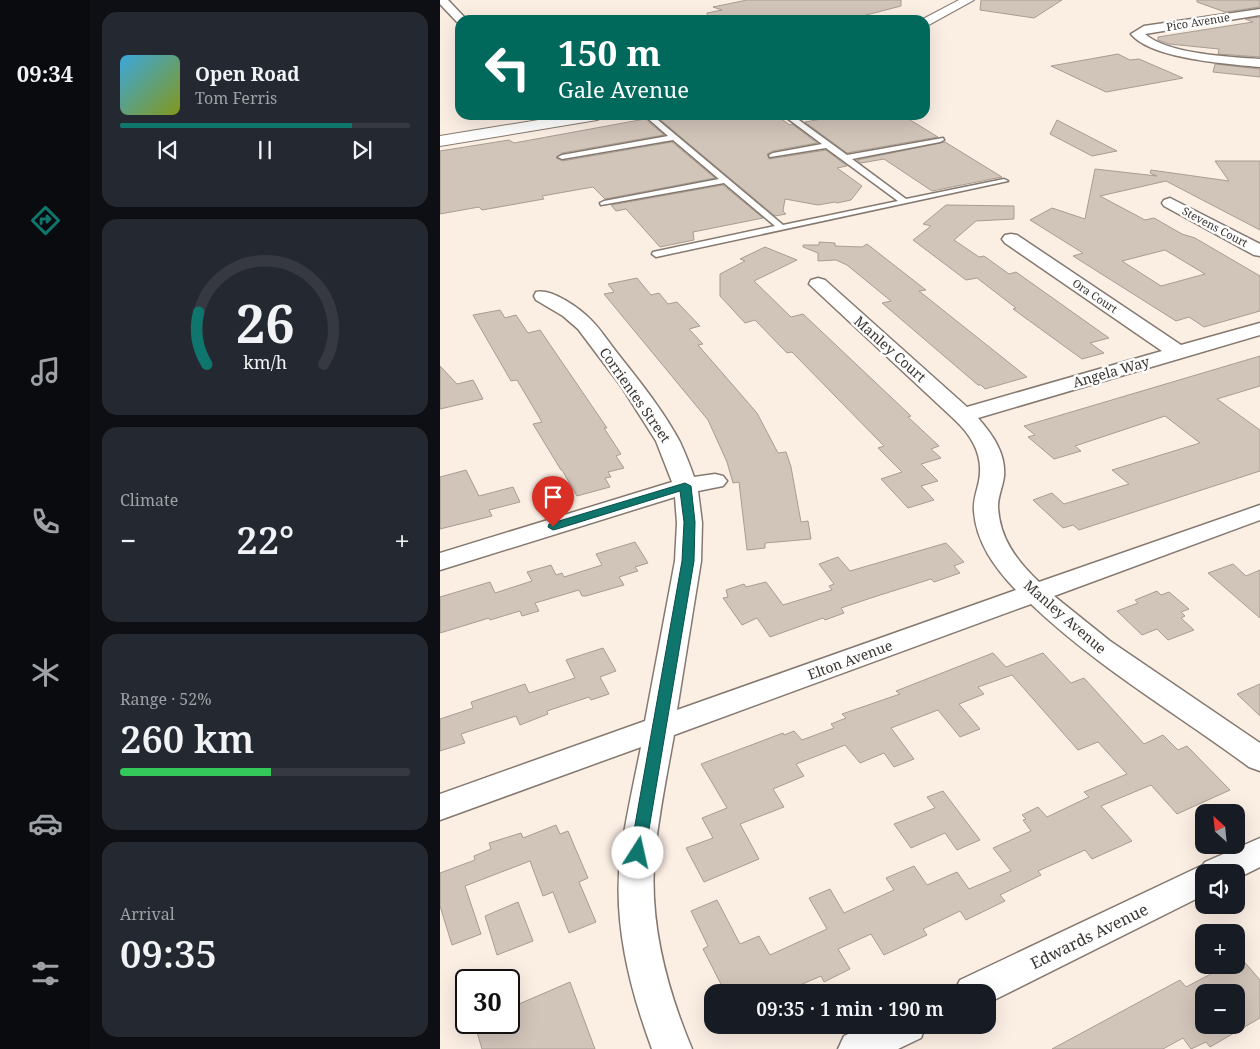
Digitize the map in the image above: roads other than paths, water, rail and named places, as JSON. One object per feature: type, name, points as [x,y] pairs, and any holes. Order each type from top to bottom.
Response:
[{"type":"street","points":[[442,0],[456,15]]},
{"type":"street","points":[[930,20],[968,0]]},
{"type":"street","name":"Pico Avenue","points":[[1260,12],[1144,30],[1137,34],[1148,42],[1198,56],[1260,63]]},
{"type":"street","points":[[440,141],[567,120]]},
{"type":"street","name":"Stevens Court","points":[[1170,203],[1260,252]]},
{"type":"street","name":"Ora Court","points":[[1011,240],[1179,353]]},
{"type":"street","name":"Manley Court","points":[[818,284],[963,415]]},
{"type":"street","name":"Corrientes Street","points":[[543,296],[570,312],[586,325],[667,438],[685,486],[690,522],[688,561],[638,853],[637,907],[643,956],[659,1016],[672,1049]]},
{"type":"street","name":"Angela Way","points":[[963,415],[1260,329]]},
{"type":"street","name":"Manley Avenue","points":[[963,415],[983,438],[989,453],[992,473],[986,502],[987,521],[994,542],[1007,563],[1035,593],[1075,629],[1113,659],[1225,733],[1260,759]]},
{"type":"street","points":[[440,562],[685,486],[715,480]]},
{"type":"street","name":"Elton Avenue","points":[[440,807],[1260,512]]},
{"type":"street","points":[[1235,864],[1260,852]]},
{"type":"street","name":"Edwards Avenue","points":[[989,984],[1195,883]]},
{"type":"street","points":[[858,1049],[889,1034]]},
{"type":"lane","points":[[654,120],[781,227]]},
{"type":"lane","points":[[796,120],[904,202]]},
{"type":"lane","points":[[562,156],[675,137]]},
{"type":"lane","points":[[845,158],[940,140]]},
{"type":"lane","points":[[773,155],[828,145]]},
{"type":"lane","points":[[604,203],[726,180]]},
{"type":"lane","points":[[656,254],[1004,181]]}]
